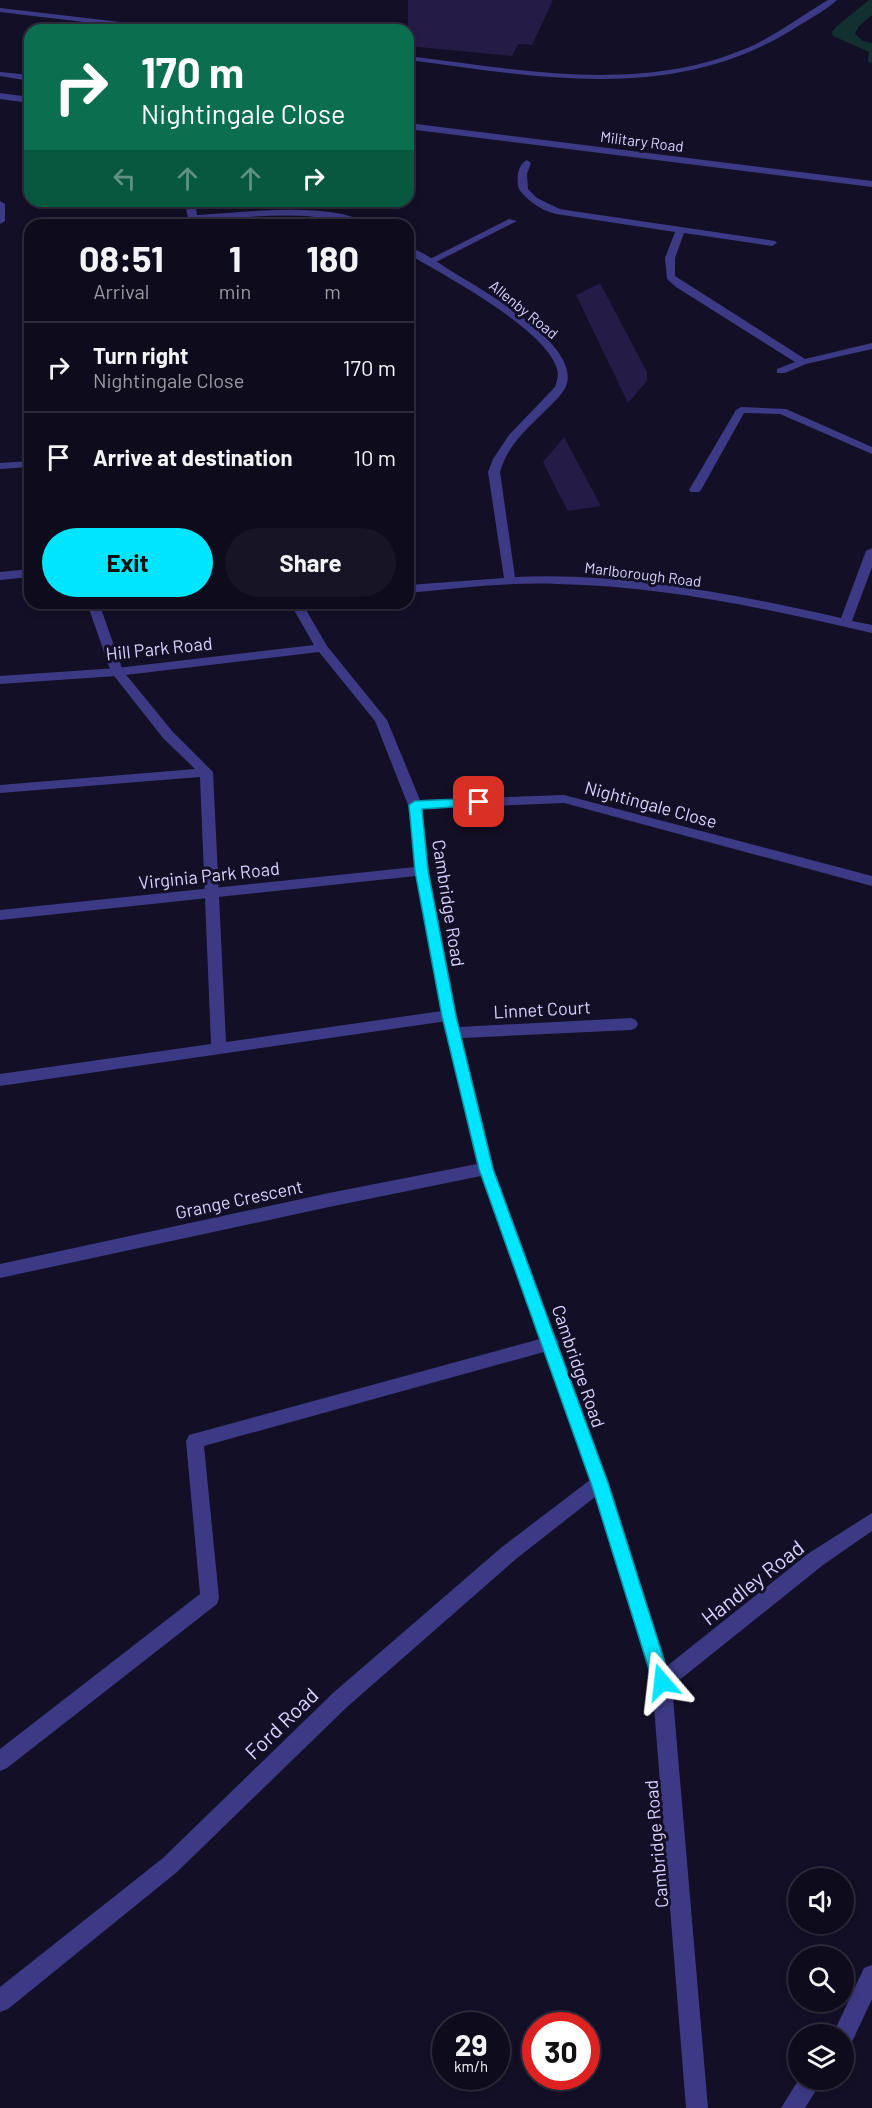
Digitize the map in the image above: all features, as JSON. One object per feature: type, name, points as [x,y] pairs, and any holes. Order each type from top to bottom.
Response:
[{"type":"street","points":[[414,59],[574,75],[626,76],[681,71],[710,64],[749,50],[833,0]]},
{"type":"street","points":[[0,10],[120,24]]},
{"type":"street","points":[[0,74],[24,77]]},
{"type":"street","points":[[0,96],[24,99]]},
{"type":"street","name":"Military Road","points":[[414,127],[872,184]]},
{"type":"street","points":[[527,163],[520,177],[520,185],[527,195],[560,212],[772,243]]},
{"type":"street","points":[[0,204],[0,221]]},
{"type":"street","points":[[230,219],[320,214],[347,219]]},
{"type":"street","points":[[429,262],[512,221]]},
{"type":"street","points":[[680,230],[670,258],[670,277],[803,362]]},
{"type":"street","name":"Allenby Road","points":[[414,253],[471,287],[513,316],[548,345],[561,365],[563,380],[560,388],[504,446],[496,462],[494,472],[496,492],[510,581]]},
{"type":"street","points":[[781,371],[803,362],[872,346]]},
{"type":"street","points":[[695,490],[741,410],[782,411],[872,451]]},
{"type":"street","points":[[0,466],[24,464]]},
{"type":"street","points":[[845,622],[872,551]]},
{"type":"street","points":[[0,576],[24,574]]},
{"type":"street","name":"Marlborough Road","points":[[414,589],[510,581],[560,580],[648,588],[770,608],[872,629]]},
{"type":"street","points":[[95,609],[117,672],[168,735],[206,772],[219,1050]]},
{"type":"street","name":"Cambridge Road","points":[[299,609],[322,648],[381,720],[415,805],[422,871],[452,1024],[486,1169],[600,1483],[662,1682],[697,2108]]},
{"type":"street","name":"Hill Park Road","points":[[0,680],[117,672],[322,648]]},
{"type":"street","points":[[0,789],[206,772]]},
{"type":"street","name":"Nightingale Close","points":[[415,805],[564,799],[872,880]]},
{"type":"street","name":"Virginia Park Road","points":[[0,915],[422,871]]},
{"type":"street","name":"Linnet Court","points":[[0,1080],[219,1050],[452,1024],[631,1024]]},
{"type":"street","name":"Grange Crescent","points":[[0,1271],[329,1200],[486,1169]]},
{"type":"street","points":[[0,1761],[210,1598],[195,1441],[550,1343]]},
{"type":"street","name":"Ford Road","points":[[0,2001],[170,1865],[340,1700],[509,1553],[600,1483]]},
{"type":"street","name":"Handley Road","points":[[662,1682],[816,1560],[872,1521]]},
{"type":"street","points":[[849,2024],[872,1977]]},
{"type":"street","points":[[792,2108],[804,2090]]},
{"type":"green space","points":[[869,0],[872,0],[872,15],[859,26],[855,34],[863,41],[872,43],[872,63],[868,62],[869,52],[833,36],[832,32]]},
{"type":"building","points":[[408,0],[553,0],[532,45],[518,44],[512,56],[414,47],[414,24],[408,24]]},
{"type":"building","points":[[600,283],[647,372],[647,381],[628,403],[576,295]]},
{"type":"building","points":[[564,437],[601,506],[568,511],[543,462]]},
{"type":"route","points":[[479,802],[415,805],[422,871],[449,1016],[486,1169],[600,1483],[662,1682]]}]
